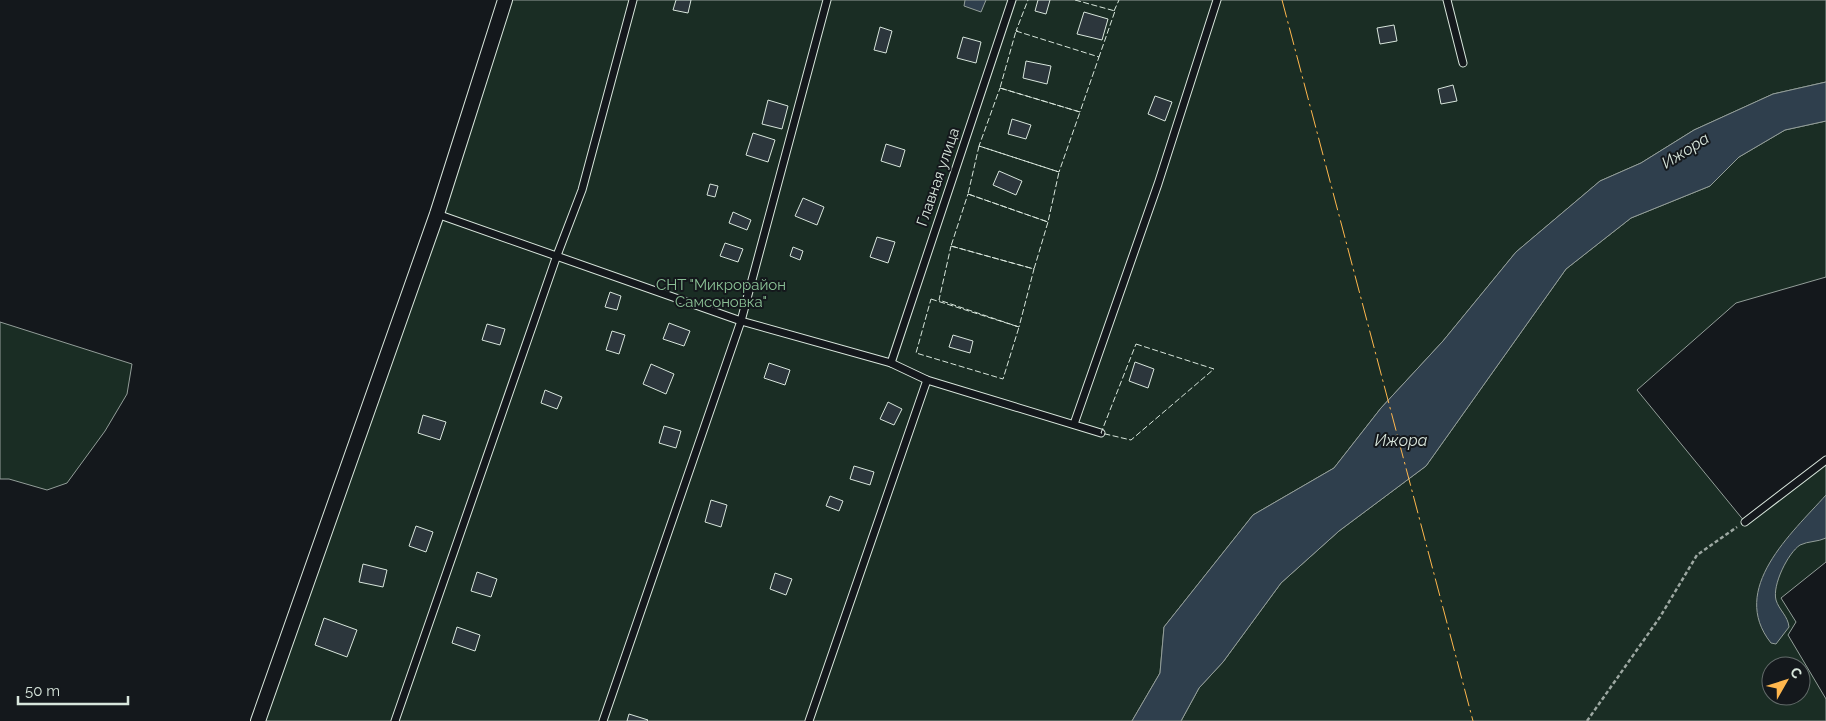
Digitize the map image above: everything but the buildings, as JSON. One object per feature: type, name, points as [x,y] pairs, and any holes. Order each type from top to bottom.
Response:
[{"type":"street","points":[[258,721],[436,214],[505,0]]},
{"type":"lane","points":[[395,721],[556,258],[582,190],[633,0]]},
{"type":"lane","points":[[603,721],[741,320],[827,0]]},
{"type":"lane","name":"Главная улица","points":[[891,363],[1012,0]]},
{"type":"lane","points":[[1074,424],[1158,184],[1217,0]]},
{"type":"lane","points":[[1447,0],[1463,63]]},
{"type":"lane","points":[[436,214],[556,258],[741,320],[891,363],[926,380],[1101,432]]},
{"type":"lane","points":[[809,721],[926,380]]},
{"type":"lane","points":[[1745,522],[1826,460]]},
{"type":"path","points":[[1587,721],[1660,617],[1697,555],[1745,522]]},
{"type":"green space","name":"СНТ \"Микрорайон Самсоновка\"","points":[[505,0],[1826,0],[1826,82],[1773,94],[1694,130],[1641,163],[1600,181],[1516,252],[1443,341],[1381,408],[1334,468],[1253,515],[1164,627],[1160,673],[1132,721],[258,721]]},
{"type":"green space","points":[[1826,121],[1826,277],[1736,303],[1637,390],[1745,522],[1826,460],[1826,562],[1781,598],[1796,622],[1788,635],[1800,656],[1761,656],[1761,706],[1811,706],[1811,674],[1826,699],[1826,721],[1181,721],[1199,688],[1223,662],[1281,583],[1339,531],[1426,466],[1566,269],[1631,218],[1710,186],[1739,157],[1785,130]]},
{"type":"green space","points":[[0,322],[132,364],[127,394],[105,431],[67,483],[47,490],[9,479],[0,479]]},
{"type":"water","points":[[965,0],[986,0],[981,12],[964,6]]},
{"type":"water","name":"Ижора","points":[[1826,82],[1826,121],[1785,130],[1739,157],[1710,186],[1631,218],[1566,269],[1426,466],[1339,531],[1281,583],[1223,662],[1199,688],[1181,721],[1132,721],[1160,673],[1164,627],[1253,515],[1334,468],[1381,408],[1443,341],[1516,252],[1600,181],[1641,163],[1694,130],[1773,94]]},
{"type":"water","points":[[1826,495],[1826,538],[1800,545],[1795,549],[1786,562],[1776,586],[1776,600],[1789,627],[1776,644],[1771,643],[1760,623],[1757,602],[1761,582],[1782,544]]},
{"type":"fence","points":[[1018,31],[1016,31],[1028,0]]},
{"type":"fence","points":[[1075,0],[1115,11],[1099,57]]},
{"type":"fence","points":[[1114,11],[1119,0]]},
{"type":"fence","points":[[1016,31],[1099,57],[1080,112],[1000,88],[1016,31]]},
{"type":"fence","points":[[1000,88],[1080,112],[1059,172],[979,146],[1000,88]]},
{"type":"fence","points":[[979,146],[1059,172],[1048,222],[968,194],[979,146]]},
{"type":"fence","points":[[968,194],[1048,222],[1034,269],[951,246],[968,194]]},
{"type":"fence","points":[[951,246],[1034,269],[1019,327],[939,300],[951,246]]},
{"type":"fence","points":[[931,299],[1019,327],[1003,379],[916,353],[931,299]]},
{"type":"fence","points":[[1136,344],[1214,369],[1131,440],[1101,433],[1136,344]]},
{"type":"power","points":[[1282,0],[1473,721]]}]
